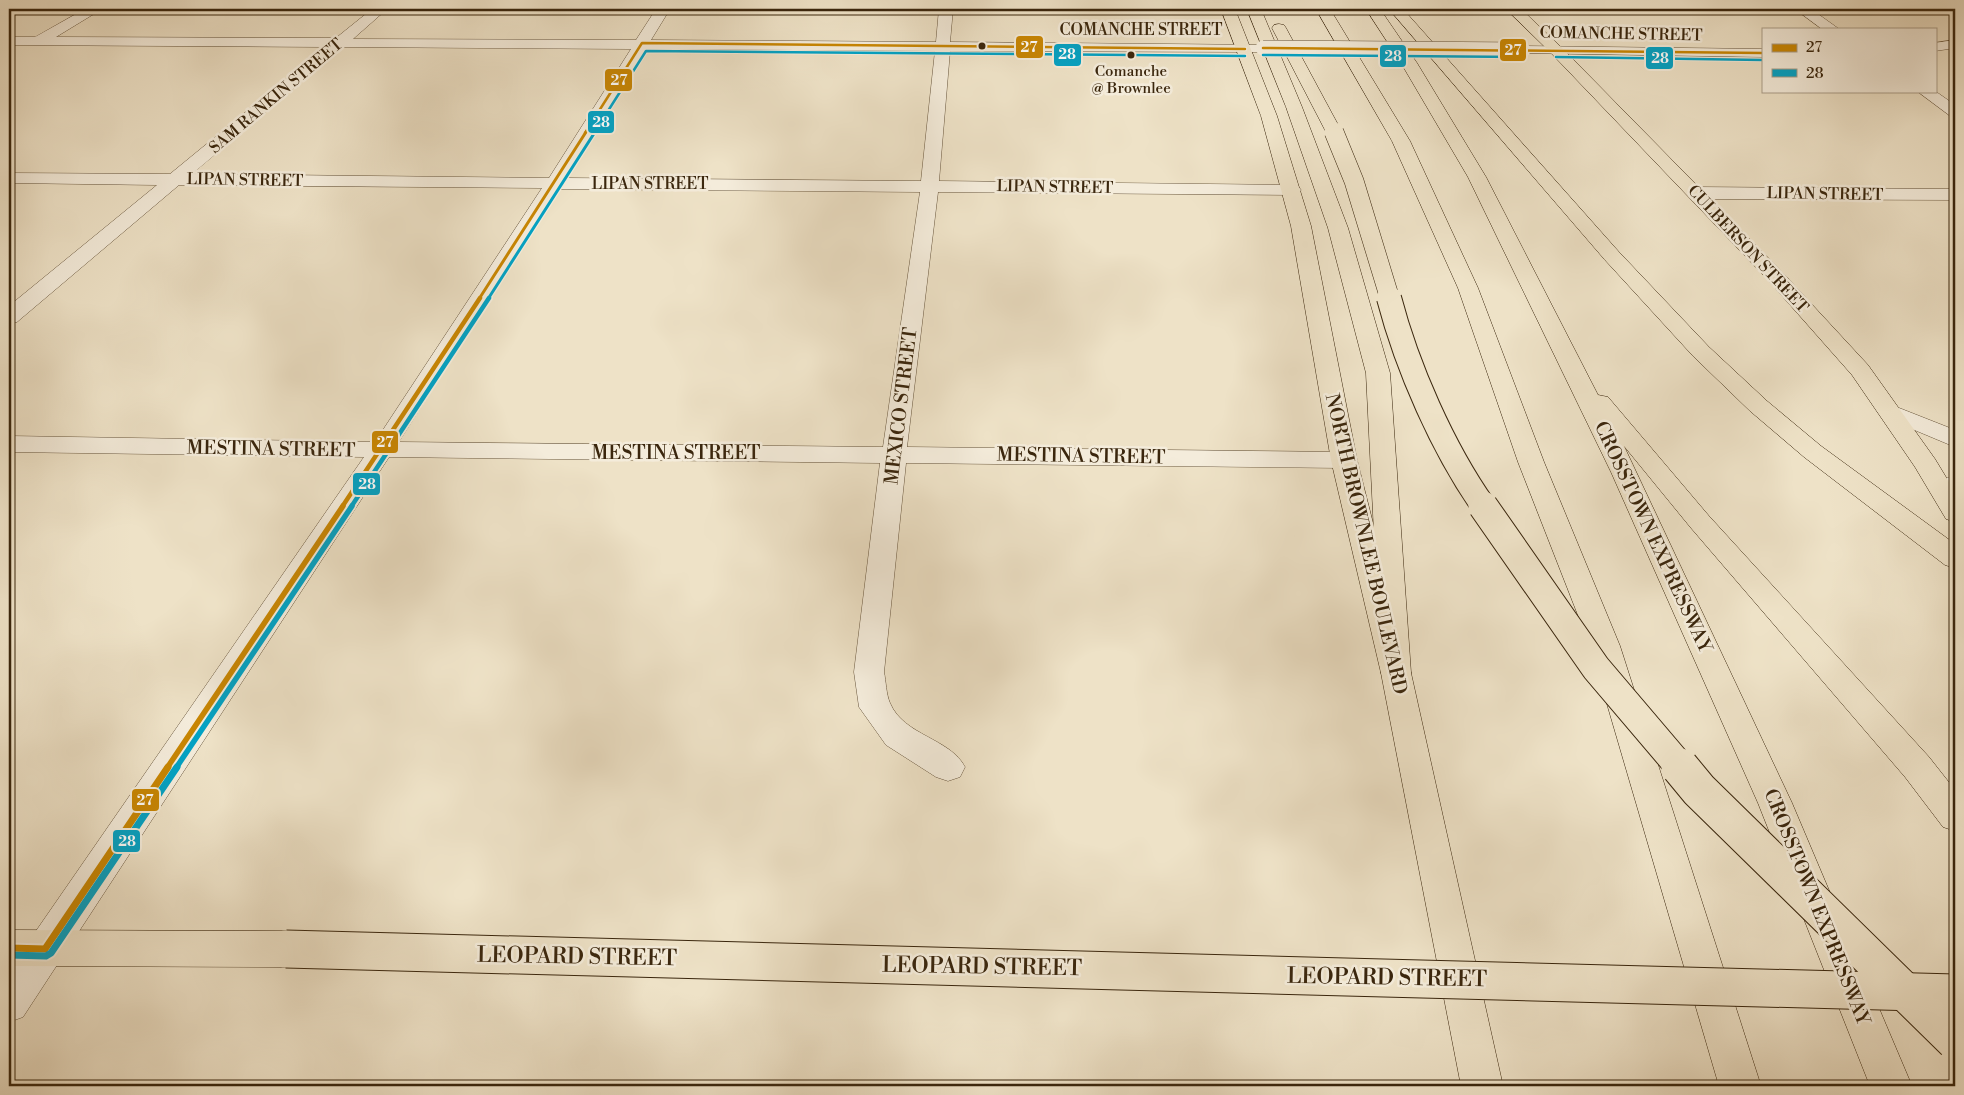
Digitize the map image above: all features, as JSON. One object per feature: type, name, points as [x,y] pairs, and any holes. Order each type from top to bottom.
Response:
[{"type":"main road","name":"NORTH BROWNLEE BOULEVARD","points":[[1228,9],[1245,49],[1292,190],[1307,258],[1344,460],[1396,673],[1482,1086]]},
{"type":"main road","points":[[1254,9],[1294,106],[1338,228],[1378,373],[1396,673]]},
{"type":"main road","points":[[1269,9],[1334,132],[1354,181],[1380,263],[1398,331],[1442,432],[1482,504],[1596,668],[1699,790],[1955,1041]]},
{"type":"main road","points":[[1323,9],[1401,140],[1468,288],[1531,462],[1605,646],[1740,1086]]},
{"type":"main road","name":"CROSSTOWN EXPRESSWAY","points":[[1373,9],[1409,63],[1477,177],[1628,481],[1767,785],[1891,1086]]},
{"type":"main road","points":[[1396,9],[1619,265],[1732,382],[1785,428],[1877,502],[1955,558]]},
{"type":"main road","name":"CULBERSON STREET","points":[[1513,9],[1556,50],[1696,193],[1775,276],[1860,370],[1952,497]]},
{"type":"main road","points":[[1571,368],[1700,522],[1917,767],[1955,816]]},
{"type":"main road","name":"LEOPARD STREET","points":[[27,948],[286,949],[1955,992]]},
{"type":"street","points":[[16,54],[95,9]]},
{"type":"street","name":"SAM RANKIN STREET","points":[[9,317],[380,9]]},
{"type":"street","points":[[9,1003],[27,948],[381,451],[555,183],[663,9]]},
{"type":"street","name":"MEXICO STREET","points":[[946,9],[941,46],[930,186],[894,454],[869,672],[875,707],[897,736],[948,767]]},
{"type":"street","points":[[1802,9],[1830,28]]},
{"type":"street","name":"COMANCHE STREET","points":[[9,41],[642,43],[1762,53]]},
{"type":"street","points":[[1936,47],[1955,44]]},
{"type":"street","points":[[1926,92],[1955,112]]},
{"type":"street","name":"LIPAN STREET","points":[[9,178],[1292,190]]},
{"type":"street","name":"LIPAN STREET","points":[[1696,193],[1955,195]]},
{"type":"street","points":[[1890,411],[1955,439]]},
{"type":"street","name":"MESTINA STREET","points":[[9,444],[381,451],[894,454],[1344,460]]},
{"type":"transit line","name":"27","points":[[9,948],[45,949],[497,272],[642,43],[1245,49]]},
{"type":"transit line","name":"27","points":[[1263,48],[1762,53]]},
{"type":"transit line","name":"28","points":[[9,955],[46,956],[51,953],[428,392],[646,51],[1245,56]]},
{"type":"transit line","name":"28","points":[[1263,55],[1523,57]]},
{"type":"transit line","name":"28","points":[[1556,57],[1762,60]]},
{"type":"place","name":"Comanche @ Brownlee","points":[[1131,55]]}]
